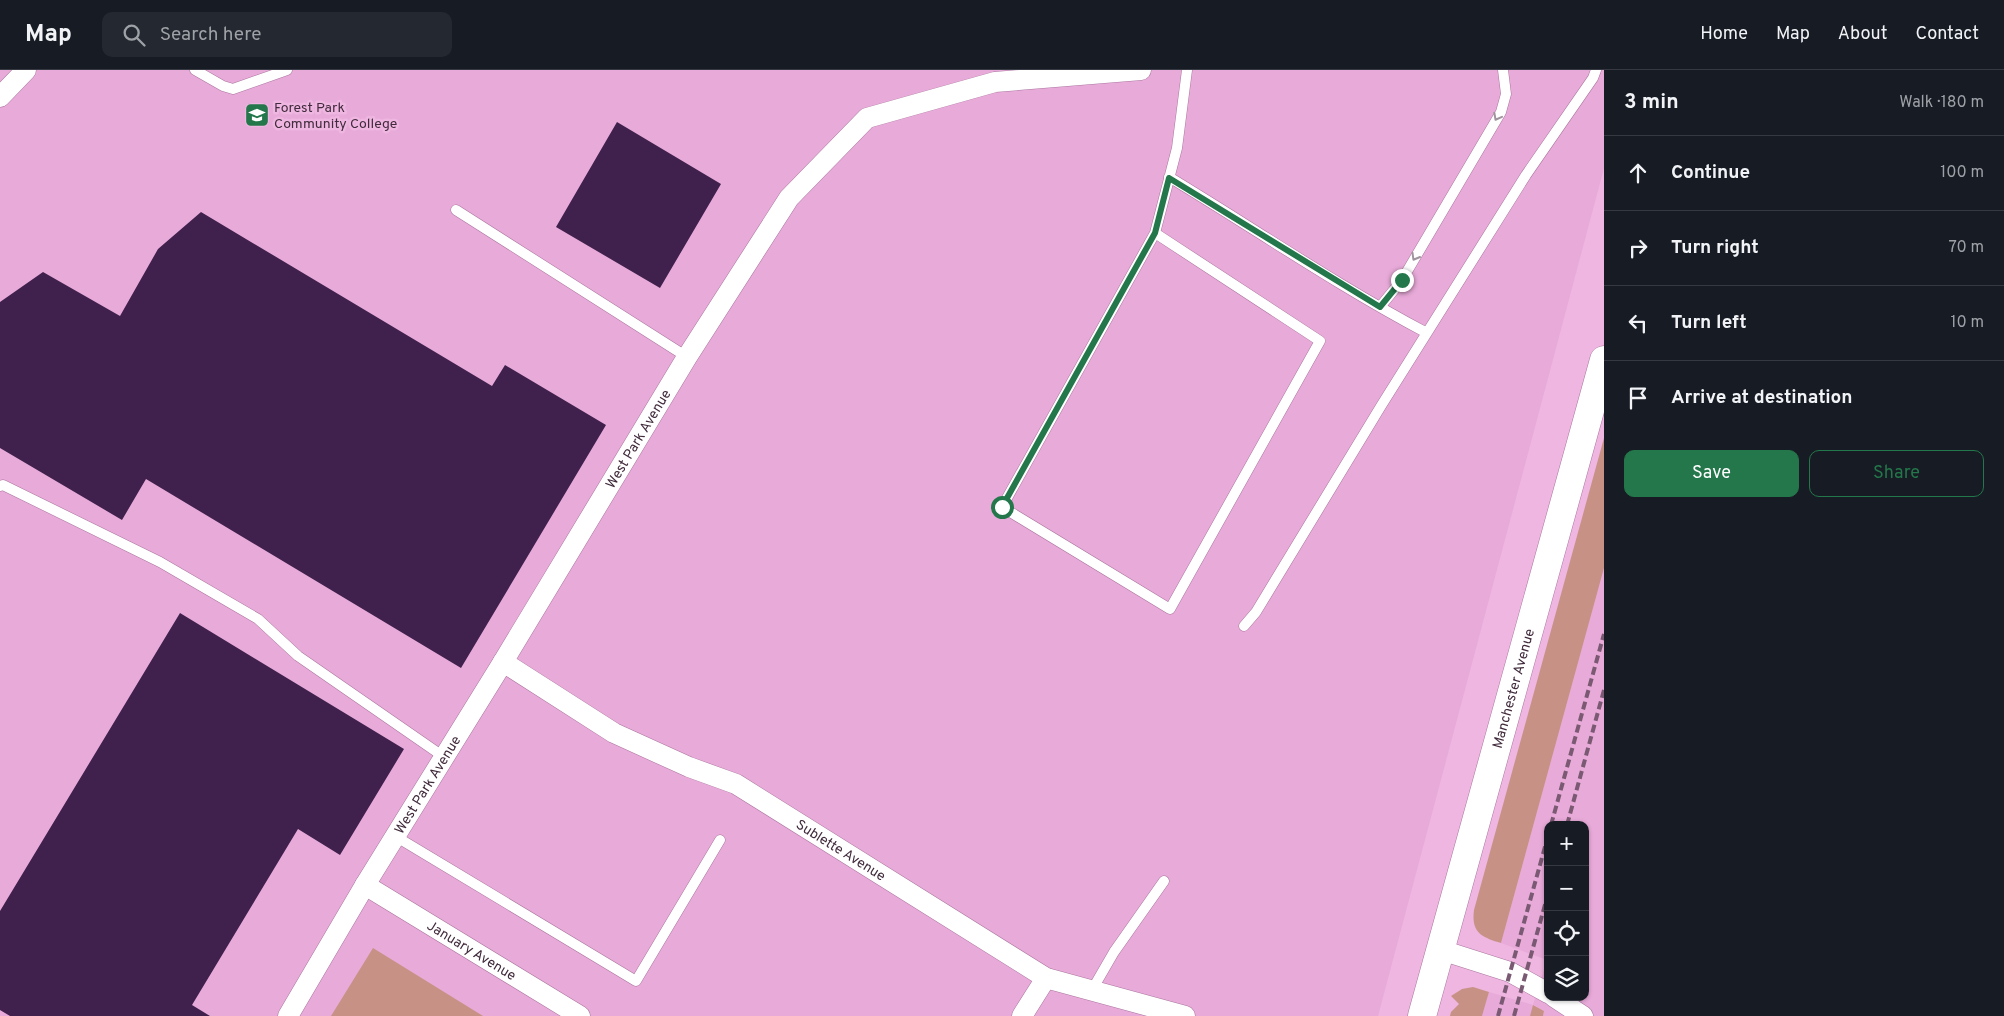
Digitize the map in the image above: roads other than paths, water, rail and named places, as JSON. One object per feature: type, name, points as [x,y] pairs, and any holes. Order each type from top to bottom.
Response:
[{"type":"main road","name":"Manchester Avenue","points":[[1422,1016],[1604,360]]},
{"type":"street","points":[[0,98],[26,70]]},
{"type":"street","name":"West Park Avenue","points":[[288,1016],[365,885],[503,662],[687,357],[789,198],[867,118],[995,82],[1071,73],[1141,70]]},
{"type":"street","name":"Sublette Avenue","points":[[503,662],[614,733],[689,767],[736,784],[1046,978],[1185,1016]]},
{"type":"street","name":"January Avenue","points":[[365,885],[580,1016]]},
{"type":"street","points":[[1441,950],[1510,972],[1544,991]]},
{"type":"street","points":[[1022,1016],[1046,978]]},
{"type":"street","points":[[1560,1001],[1583,1016]]},
{"type":"lane","points":[[195,70],[223,86],[233,89],[287,70]]},
{"type":"lane","points":[[1155,233],[1320,341],[1170,609],[1002,507],[1155,233],[1176,148],[1187,70]]},
{"type":"lane","points":[[1380,307],[1402,280],[1501,112],[1506,94],[1503,70]]},
{"type":"lane","points":[[1244,626],[1256,612],[1427,332],[1526,175],[1593,78],[1596,70]]},
{"type":"lane","points":[[1169,178],[1380,307],[1427,332]]},
{"type":"lane","points":[[456,210],[687,357]]},
{"type":"lane","points":[[0,486],[3,485],[160,562],[258,619],[298,656],[444,757]]},
{"type":"lane","points":[[395,836],[636,981],[720,840]]},
{"type":"lane","points":[[1092,990],[1114,952],[1164,881]]},
{"type":"railway","points":[[1552,821],[1604,634]]},
{"type":"railway","points":[[1568,821],[1604,690]]},
{"type":"railway","points":[[1498,1016],[1544,850]]},
{"type":"railway","points":[[1514,1016],[1544,908]]},
{"type":"place","name":"Forest Park Community College","points":[[257,115]]}]
